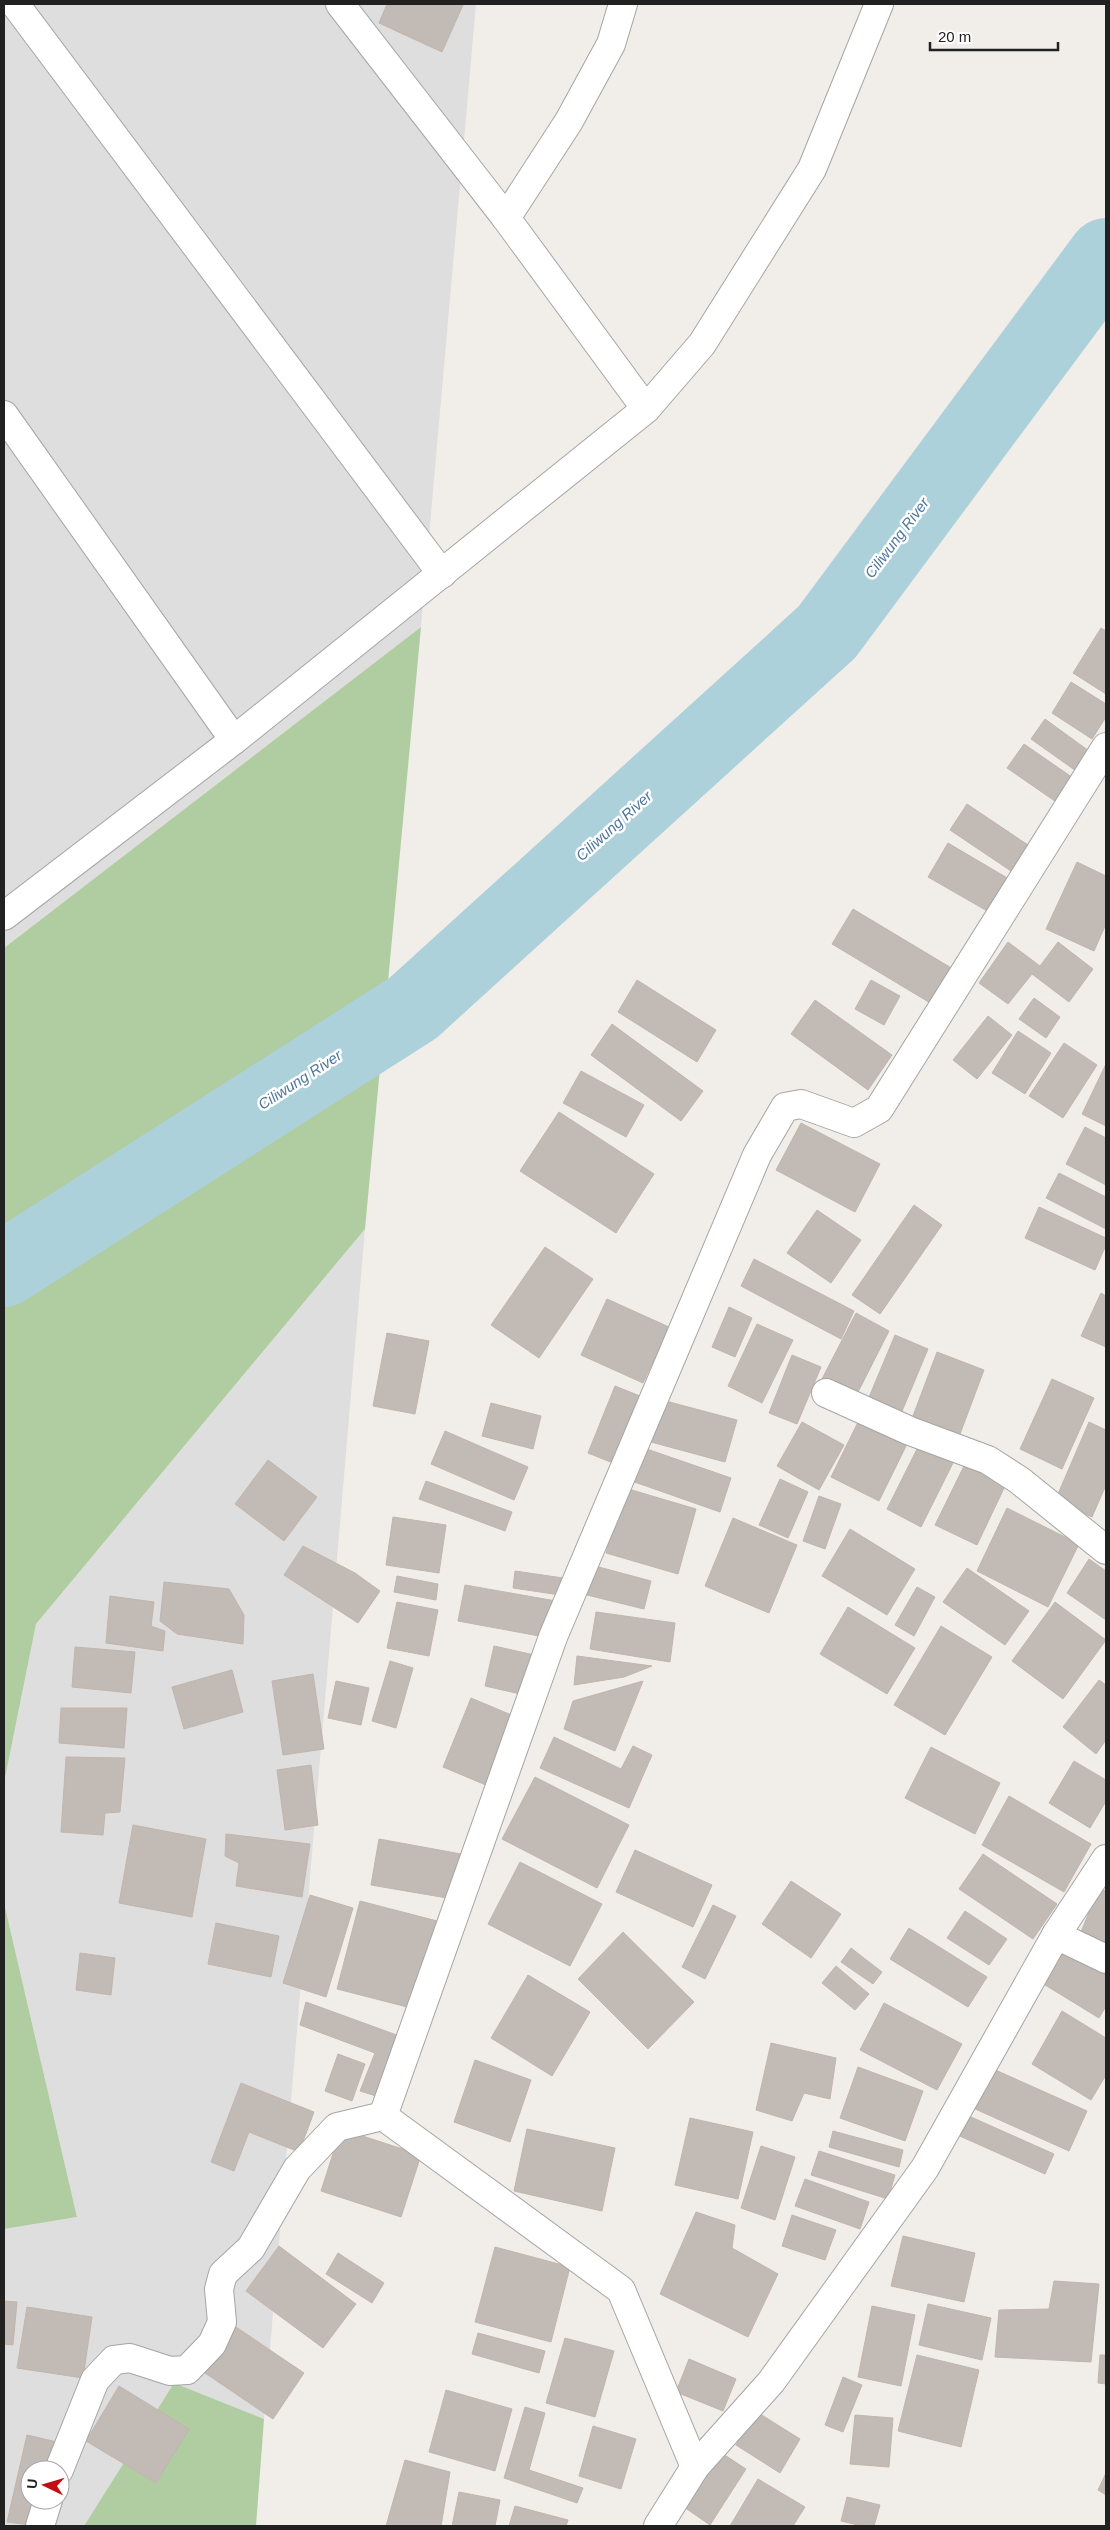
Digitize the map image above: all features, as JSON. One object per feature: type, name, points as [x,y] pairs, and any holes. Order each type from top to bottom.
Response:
[{"type":"street","points":[[15,4],[442,574]]},
{"type":"street","points":[[506,218],[569,121],[610,44],[623,4]]},
{"type":"street","points":[[5,913],[234,740],[646,409],[702,344],[812,169],[879,4]]},
{"type":"street","points":[[345,6],[506,218],[646,409]]},
{"type":"street","points":[[4,415],[234,740]]},
{"type":"street","points":[[383,2116],[553,1637],[757,1155],[785,1107],[801,1104],[854,1123],[879,1109],[1106,747]]},
{"type":"street","points":[[826,1393],[910,1431],[988,1460],[1019,1480],[1106,1550]]},
{"type":"street","points":[[658,2526],[695,2467],[771,2382],[925,2168],[1056,1935],[1106,1860]]},
{"type":"street","points":[[1056,1935],[1106,1959]]},
{"type":"street","points":[[62,2460],[95,2380],[114,2360],[130,2358],[170,2371],[187,2370],[212,2344],[222,2322],[219,2289],[223,2274],[251,2248],[298,2169],[336,2127],[383,2116],[621,2290],[695,2467]]},
{"type":"street","points":[[40,2526],[45,2510]]},
{"type":"shaded area","points":[[4,4],[476,4],[421,627],[4,948]]},
{"type":"shaded area","points":[[365,1229],[264,2419],[174,2383],[84,2526],[4,2526],[4,2229],[77,2217],[4,1903],[4,1783],[36,1624]]},
{"type":"green space","points":[[421,627],[365,1229],[36,1624],[4,1783],[4,948]]},
{"type":"green space","points":[[4,1903],[77,2217],[4,2229]]},
{"type":"green space","points":[[174,2383],[264,2419],[256,2526],[84,2526]]},
{"type":"building","points":[[387,4],[463,5],[442,52],[379,23]]},
{"type":"building","points":[[1101,628],[1106,631],[1106,694],[1073,673]]},
{"type":"building","points":[[1071,682],[1106,704],[1106,717],[1092,739],[1052,713]]},
{"type":"building","points":[[1045,719],[1089,751],[1076,771],[1031,739]]},
{"type":"building","points":[[1024,744],[1079,782],[1062,806],[1007,768]]},
{"type":"building","points":[[967,804],[1031,847],[1014,873],[950,830]]},
{"type":"building","points":[[948,843],[1009,879],[989,912],[928,877]]},
{"type":"building","points":[[1077,862],[1106,876],[1106,924],[1094,951],[1046,929]]},
{"type":"building","points":[[853,909],[953,969],[932,1004],[832,944]]},
{"type":"building","points":[[1008,942],[1040,966],[1058,942],[1093,969],[1069,1002],[1032,974],[1008,1004],[979,983]]},
{"type":"building","points":[[637,980],[716,1030],[697,1062],[618,1012]]},
{"type":"building","points":[[871,980],[900,996],[884,1025],[855,1009]]},
{"type":"building","points":[[1034,998],[1060,1017],[1046,1038],[1019,1019]]},
{"type":"building","points":[[815,1000],[892,1055],[868,1090],[791,1034]]},
{"type":"building","points":[[988,1016],[1012,1035],[977,1079],[953,1060]]},
{"type":"building","points":[[612,1024],[703,1091],[681,1121],[591,1055]]},
{"type":"building","points":[[1018,1031],[1051,1053],[1025,1094],[992,1073]]},
{"type":"building","points":[[1064,1043],[1097,1065],[1063,1118],[1029,1096]]},
{"type":"building","points":[[1106,1064],[1106,1126],[1082,1114]]},
{"type":"building","points":[[581,1071],[644,1105],[626,1137],[563,1103]]},
{"type":"building","points":[[559,1112],[654,1174],[616,1233],[520,1171]]},
{"type":"building","points":[[801,1123],[880,1164],[855,1212],[776,1170]]},
{"type":"building","points":[[1085,1127],[1106,1138],[1106,1185],[1066,1164]]},
{"type":"building","points":[[1059,1173],[1106,1197],[1106,1229],[1046,1198]]},
{"type":"building","points":[[914,1205],[942,1225],[880,1314],[852,1295]]},
{"type":"building","points":[[1039,1207],[1106,1238],[1106,1245],[1095,1270],[1025,1238]]},
{"type":"building","points":[[817,1210],[861,1240],[831,1283],[787,1253]]},
{"type":"building","points":[[545,1247],[593,1279],[539,1358],[491,1325]]},
{"type":"building","points":[[754,1259],[854,1311],[841,1339],[741,1286]]},
{"type":"building","points":[[1101,1293],[1106,1296],[1106,1347],[1081,1336]]},
{"type":"building","points":[[607,1299],[669,1327],[643,1383],[581,1355]]},
{"type":"building","points":[[729,1307],[752,1318],[735,1357],[712,1347]]},
{"type":"building","points":[[856,1313],[889,1331],[856,1396],[822,1379]]},
{"type":"building","points":[[757,1324],[793,1340],[762,1403],[728,1386]]},
{"type":"building","points":[[387,1333],[429,1341],[415,1414],[373,1406]]},
{"type":"building","points":[[895,1335],[928,1349],[900,1416],[867,1402]]},
{"type":"building","points":[[937,1352],[984,1370],[957,1442],[910,1424]]},
{"type":"building","points":[[792,1355],[821,1367],[797,1424],[769,1413]]},
{"type":"building","points":[[1052,1379],[1094,1398],[1062,1469],[1020,1449]]},
{"type":"building","points":[[615,1386],[645,1398],[618,1465],[588,1453]]},
{"type":"building","points":[[662,1400],[737,1420],[725,1462],[651,1442]]},
{"type":"building","points":[[491,1403],[541,1416],[533,1449],[482,1436]]},
{"type":"building","points":[[862,1414],[910,1438],[879,1501],[831,1477]]},
{"type":"building","points":[[802,1422],[844,1445],[819,1490],[777,1466]]},
{"type":"building","points":[[1089,1422],[1106,1430],[1106,1485],[1092,1517],[1055,1501]]},
{"type":"building","points":[[445,1431],[528,1467],[514,1500],[431,1464]]},
{"type":"building","points":[[921,1441],[955,1459],[921,1527],[887,1509]]},
{"type":"building","points":[[638,1446],[731,1478],[720,1512],[626,1479]]},
{"type":"building","points":[[268,1460],[317,1497],[284,1541],[235,1504]]},
{"type":"building","points":[[965,1464],[1006,1484],[977,1545],[935,1525]]},
{"type":"building","points":[[780,1479],[808,1492],[788,1538],[759,1525]]},
{"type":"building","points":[[426,1481],[512,1512],[505,1531],[419,1499]]},
{"type":"building","points":[[625,1488],[696,1509],[678,1574],[606,1553]]},
{"type":"building","points":[[819,1496],[841,1504],[825,1549],[803,1541]]},
{"type":"building","points":[[1007,1508],[1079,1544],[1048,1607],[977,1571]]},
{"type":"building","points":[[393,1517],[446,1525],[439,1573],[386,1565]]},
{"type":"building","points":[[733,1518],[797,1545],[769,1613],[705,1586]]},
{"type":"building","points":[[850,1529],[915,1569],[887,1615],[822,1576]]},
{"type":"building","points":[[303,1546],[355,1573],[380,1591],[358,1623],[284,1575]]},
{"type":"building","points":[[1089,1559],[1106,1571],[1106,1620],[1067,1593]]},
{"type":"building","points":[[595,1566],[651,1581],[644,1609],[587,1595]]},
{"type":"building","points":[[967,1568],[1029,1611],[1005,1645],[943,1602]]},
{"type":"building","points":[[515,1571],[570,1579],[567,1596],[513,1588]]},
{"type":"building","points":[[397,1576],[438,1584],[436,1600],[394,1592]]},
{"type":"building","points":[[164,1582],[229,1589],[244,1615],[243,1644],[177,1634],[160,1621]]},
{"type":"building","points":[[465,1585],[556,1601],[550,1638],[458,1621]]},
{"type":"building","points":[[917,1587],[935,1597],[914,1636],[895,1625]]},
{"type":"building","points":[[110,1596],[154,1602],[151,1626],[165,1631],[163,1651],[106,1643]]},
{"type":"building","points":[[397,1602],[438,1610],[429,1656],[387,1648]]},
{"type":"building","points":[[1055,1602],[1106,1640],[1063,1699],[1012,1661]]},
{"type":"building","points":[[848,1607],[915,1648],[887,1694],[820,1654]]},
{"type":"building","points":[[596,1612],[675,1623],[670,1662],[590,1649]]},
{"type":"building","points":[[941,1626],[992,1657],[945,1735],[894,1705]]},
{"type":"building","points":[[494,1646],[539,1656],[529,1696],[485,1686]]},
{"type":"building","points":[[75,1647],[135,1652],[131,1693],[72,1687]]},
{"type":"building","points":[[577,1656],[652,1666],[624,1677],[574,1685]]},
{"type":"building","points":[[390,1661],[413,1668],[396,1728],[372,1721]]},
{"type":"building","points":[[232,1670],[243,1712],[184,1729],[172,1687]]},
{"type":"building","points":[[313,1674],[324,1749],[283,1755],[272,1681]]},
{"type":"building","points":[[1099,1680],[1106,1685],[1106,1740],[1096,1754],[1063,1727]]},
{"type":"building","points":[[336,1681],[369,1688],[361,1725],[328,1718]]},
{"type":"building","points":[[643,1681],[615,1751],[564,1729],[573,1701]]},
{"type":"building","points":[[471,1698],[521,1719],[493,1788],[443,1767]]},
{"type":"building","points":[[61,1708],[127,1708],[124,1748],[59,1743]]},
{"type":"building","points":[[554,1737],[621,1769],[633,1746],[652,1755],[629,1808],[540,1768]]},
{"type":"building","points":[[931,1747],[1000,1783],[975,1834],[905,1798]]},
{"type":"building","points":[[66,1757],[125,1758],[120,1812],[105,1813],[103,1835],[61,1832]]},
{"type":"building","points":[[1074,1761],[1106,1780],[1106,1801],[1090,1828],[1049,1803]]},
{"type":"building","points":[[311,1765],[318,1825],[285,1830],[277,1770]]},
{"type":"building","points":[[535,1777],[629,1825],[597,1888],[502,1839]]},
{"type":"building","points":[[1009,1796],[1091,1844],[1064,1892],[982,1845]]},
{"type":"building","points":[[133,1825],[206,1839],[192,1917],[119,1903]]},
{"type":"building","points":[[226,1834],[310,1844],[302,1897],[236,1886],[239,1863],[225,1856]]},
{"type":"building","points":[[379,1839],[461,1854],[453,1899],[371,1885]]},
{"type":"building","points":[[635,1850],[712,1885],[693,1927],[616,1892]]},
{"type":"building","points":[[983,1854],[1057,1904],[1033,1939],[959,1889]]},
{"type":"building","points":[[520,1862],[602,1904],[570,1966],[488,1924]]},
{"type":"building","points":[[791,1881],[841,1914],[811,1958],[762,1924]]},
{"type":"building","points":[[1099,1888],[1106,1891],[1106,1943],[1081,1932]]},
{"type":"building","points":[[310,1895],[353,1908],[326,1997],[283,1983]]},
{"type":"building","points":[[360,1901],[441,1922],[419,2010],[337,1989]]},
{"type":"building","points":[[713,1905],[736,1916],[705,1979],[682,1967]]},
{"type":"building","points":[[965,1911],[1007,1939],[989,1965],[947,1938]]},
{"type":"building","points":[[216,1923],[279,1936],[271,1977],[208,1964]]},
{"type":"building","points":[[909,1928],[987,1977],[968,2007],[890,1959]]},
{"type":"building","points":[[623,1932],[694,2002],[648,2049],[578,1979]]},
{"type":"building","points":[[1059,1943],[1106,1972],[1106,2006],[1099,2018],[1037,1980]]},
{"type":"building","points":[[851,1948],[882,1972],[873,1984],[841,1962]]},
{"type":"building","points":[[80,1953],[115,1958],[111,1995],[76,1990]]},
{"type":"building","points":[[836,1966],[869,1994],[855,2010],[822,1983]]},
{"type":"building","points":[[528,1975],[590,2012],[552,2076],[491,2038]]},
{"type":"building","points":[[306,2002],[405,2038],[386,2099],[360,2091],[375,2053],[300,2025]]},
{"type":"building","points":[[884,2003],[962,2044],[937,2090],[860,2050]]},
{"type":"building","points":[[1062,2011],[1106,2038],[1106,2075],[1091,2100],[1032,2064]]},
{"type":"building","points":[[771,2043],[836,2058],[830,2099],[804,2093],[792,2121],[756,2110]]},
{"type":"building","points":[[338,2054],[365,2064],[352,2101],[325,2091]]},
{"type":"building","points":[[475,2060],[531,2080],[510,2142],[454,2122]]},
{"type":"building","points":[[858,2067],[923,2091],[905,2141],[840,2118]]},
{"type":"building","points":[[991,2068],[1087,2111],[1069,2151],[973,2108]]},
{"type":"building","points":[[241,2083],[314,2112],[299,2152],[249,2132],[234,2171],[211,2162]]},
{"type":"building","points":[[962,2113],[1054,2154],[1045,2174],[953,2133]]},
{"type":"building","points":[[690,2118],[753,2132],[738,2199],[675,2185]]},
{"type":"building","points":[[341,2129],[421,2155],[401,2217],[321,2191]]},
{"type":"building","points":[[527,2129],[615,2148],[602,2211],[514,2191]]},
{"type":"building","points":[[833,2131],[903,2150],[899,2167],[829,2147]]},
{"type":"building","points":[[761,2146],[795,2157],[775,2220],[741,2208]]},
{"type":"building","points":[[819,2151],[895,2175],[888,2199],[811,2175]]},
{"type":"building","points":[[805,2179],[869,2202],[860,2229],[795,2206]]},
{"type":"building","points":[[696,2212],[735,2225],[732,2248],[778,2274],[748,2337],[660,2294]]},
{"type":"building","points":[[792,2215],[836,2230],[825,2260],[782,2246]]},
{"type":"building","points":[[903,2236],[975,2253],[964,2302],[891,2286]]},
{"type":"building","points":[[279,2246],[356,2304],[323,2348],[246,2291]]},
{"type":"building","points":[[495,2247],[570,2267],[551,2342],[475,2322]]},
{"type":"building","points":[[338,2253],[384,2283],[372,2303],[326,2274]]},
{"type":"building","points":[[1054,2281],[1099,2284],[1091,2362],[995,2357],[999,2310],[1049,2309]]},
{"type":"building","points":[[4,2301],[17,2302],[13,2345],[4,2344]]},
{"type":"building","points":[[928,2304],[991,2318],[982,2360],[919,2345]]},
{"type":"building","points":[[872,2306],[915,2315],[901,2386],[858,2377]]},
{"type":"building","points":[[27,2307],[92,2317],[83,2378],[17,2368]]},
{"type":"building","points":[[236,2327],[304,2373],[273,2419],[205,2373]]},
{"type":"building","points":[[478,2333],[545,2351],[539,2373],[472,2354]]},
{"type":"building","points":[[565,2338],[614,2351],[595,2417],[546,2403]]},
{"type":"building","points":[[917,2355],[979,2370],[961,2447],[898,2431]]},
{"type":"building","points":[[1100,2355],[1106,2355],[1106,2384],[1098,2383]]},
{"type":"building","points":[[689,2359],[736,2379],[723,2411],[676,2392]]},
{"type":"building","points":[[843,2377],[862,2385],[843,2432],[825,2425]]},
{"type":"building","points":[[119,2386],[189,2429],[156,2483],[86,2441]]},
{"type":"building","points":[[446,2390],[512,2409],[495,2471],[429,2452]]},
{"type":"building","points":[[525,2407],[545,2413],[529,2470],[583,2488],[577,2503],[504,2478]]},
{"type":"building","points":[[757,2412],[800,2439],[780,2473],[736,2445]]},
{"type":"building","points":[[855,2415],[893,2418],[889,2467],[850,2464]]},
{"type":"building","points":[[593,2426],[636,2439],[621,2489],[579,2476]]},
{"type":"building","points":[[27,2435],[57,2442],[52,2460],[21,2460]]},
{"type":"building","points":[[717,2450],[746,2469],[710,2525],[681,2505]]},
{"type":"building","points":[[405,2460],[450,2472],[441,2526],[386,2526]]},
{"type":"building","points":[[20,2465],[20,2510],[42,2510],[38,2526],[7,2522]]},
{"type":"building","points":[[1106,2473],[1106,2495],[1098,2490]]},
{"type":"building","points":[[758,2479],[805,2507],[793,2526],[730,2526]]},
{"type":"building","points":[[459,2492],[500,2500],[495,2526],[452,2526]]},
{"type":"building","points":[[847,2497],[880,2505],[874,2526],[862,2526],[841,2521]]},
{"type":"building","points":[[515,2506],[568,2520],[566,2526],[509,2526]]},
{"type":"waterway","name":"Ciliwung River","points":[[4,1269],[413,1008],[827,632],[1106,256]]}]
